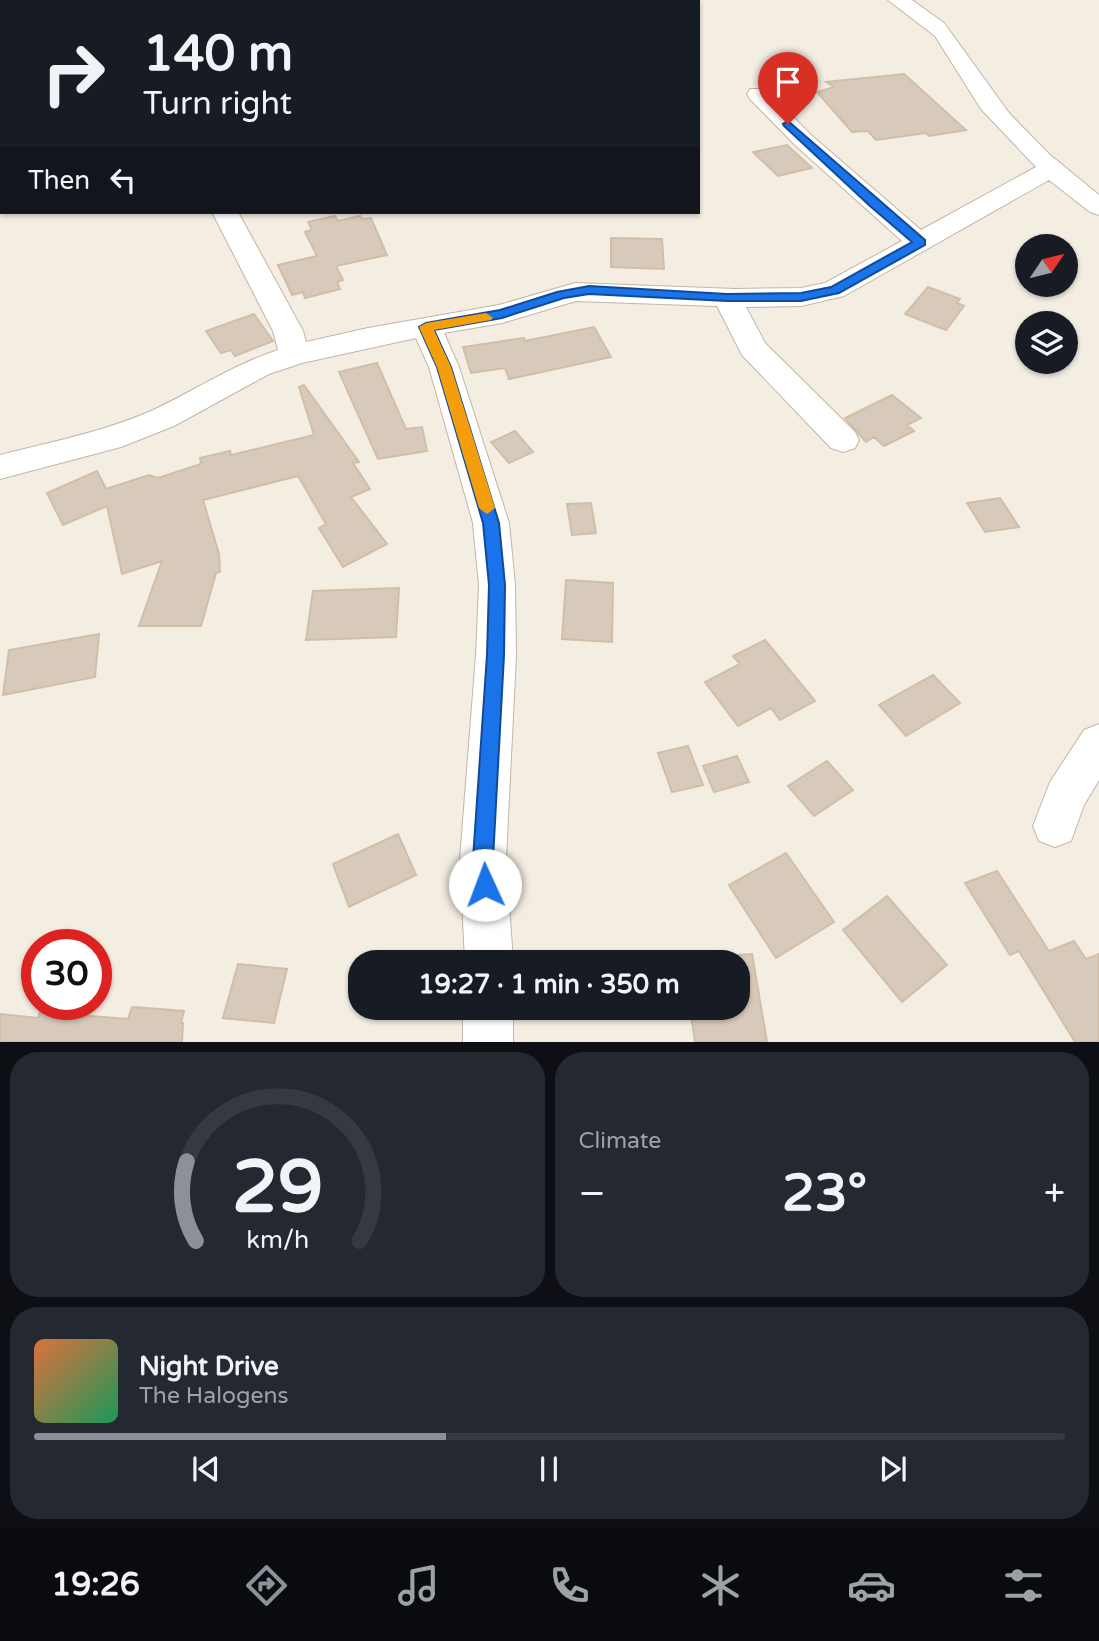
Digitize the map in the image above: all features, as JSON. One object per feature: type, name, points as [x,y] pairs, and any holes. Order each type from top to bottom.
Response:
[{"type":"street","points":[[898,0],[943,33],[970,79],[990,104],[1051,169],[1099,207]]},
{"type":"street","points":[[758,94],[803,140],[920,243]]},
{"type":"street","points":[[0,467],[121,435],[163,418],[258,367],[294,355],[368,337],[515,311],[575,292],[609,291],[727,298],[801,297],[834,290],[1051,169]]},
{"type":"street","points":[[226,214],[288,331],[294,355]]},
{"type":"street","points":[[727,298],[753,348],[843,440]]},
{"type":"street","points":[[426,327],[444,367],[491,523],[497,585],[496,655],[483,859],[488,950]]},
{"type":"street","points":[[1055,826],[1065,796],[1099,743]]},
{"type":"street","points":[[488,1020],[488,1042]]},
{"type":"building","points":[[904,74],[966,130],[876,140],[868,131],[852,132],[817,92],[834,87],[826,82]]},
{"type":"building","points":[[787,145],[812,168],[778,176],[753,152]]},
{"type":"building","points":[[335,216],[338,221],[360,216],[362,219],[371,218],[387,255],[336,266],[343,280],[337,282],[340,289],[305,298],[303,292],[292,295],[278,265],[317,256],[305,232],[312,230],[308,222]]},
{"type":"building","points":[[611,238],[662,239],[664,269],[611,267]]},
{"type":"building","points":[[928,287],[960,299],[957,303],[964,306],[946,330],[905,314]]},
{"type":"building","points":[[254,314],[273,341],[235,356],[231,350],[221,353],[206,331]]},
{"type":"building","points":[[594,327],[611,357],[509,379],[505,368],[471,373],[463,347],[524,338],[525,341]]},
{"type":"building","points":[[377,363],[406,429],[422,427],[427,451],[378,459],[339,372]]},
{"type":"building","points":[[304,385],[359,462],[353,463],[370,489],[351,497],[387,544],[343,567],[319,528],[326,524],[298,476],[203,500],[219,554],[220,572],[216,573],[201,626],[139,626],[162,561],[122,574],[107,506],[63,525],[47,493],[97,471],[106,489],[149,475],[158,478],[201,464],[200,458],[230,451],[231,455],[314,435],[299,387]]},
{"type":"building","points":[[892,395],[921,418],[907,425],[914,431],[884,446],[874,437],[866,442],[845,418]]},
{"type":"building","points":[[515,431],[533,452],[509,463],[491,442]]},
{"type":"building","points":[[1000,498],[1019,527],[985,532],[967,503]]},
{"type":"building","points":[[591,503],[596,533],[572,535],[567,504]]},
{"type":"building","points":[[566,580],[613,583],[612,642],[562,639]]},
{"type":"building","points":[[399,588],[396,637],[306,640],[313,591]]},
{"type":"building","points":[[99,634],[95,677],[3,695],[9,650]]},
{"type":"building","points":[[765,640],[815,701],[780,720],[771,708],[738,726],[705,682],[740,664],[733,656]]},
{"type":"building","points":[[933,675],[960,703],[906,736],[879,705]]},
{"type":"building","points":[[688,746],[703,785],[672,792],[658,753]]},
{"type":"building","points":[[737,756],[749,782],[714,792],[703,766]]},
{"type":"building","points":[[827,761],[853,790],[814,816],[788,786]]},
{"type":"building","points":[[398,834],[416,875],[349,907],[333,864]]},
{"type":"building","points":[[786,853],[834,922],[776,958],[729,885]]},
{"type":"building","points":[[997,871],[1049,951],[1074,941],[1086,959],[1099,954],[1099,1042],[1075,1042],[1019,951],[1010,955],[965,883]]},
{"type":"building","points":[[887,896],[947,965],[902,1002],[843,930]]},
{"type":"building","points":[[750,954],[767,1042],[695,1042],[692,1020],[750,1020]]},
{"type":"building","points":[[238,964],[287,969],[274,1023],[223,1018]]},
{"type":"building","points":[[132,1007],[184,1011],[181,1023],[182,1042],[0,1042],[0,1014],[21,1016],[21,1020],[128,1019]]},
{"type":"slow traffic","points":[[486,318],[426,327],[444,367],[487,508]]},
{"type":"route","points":[[485,885],[483,859],[496,655],[497,585],[491,523],[479,475],[444,367],[426,327],[472,321],[589,290],[727,298],[801,297],[834,290],[920,243],[788,124]]}]
